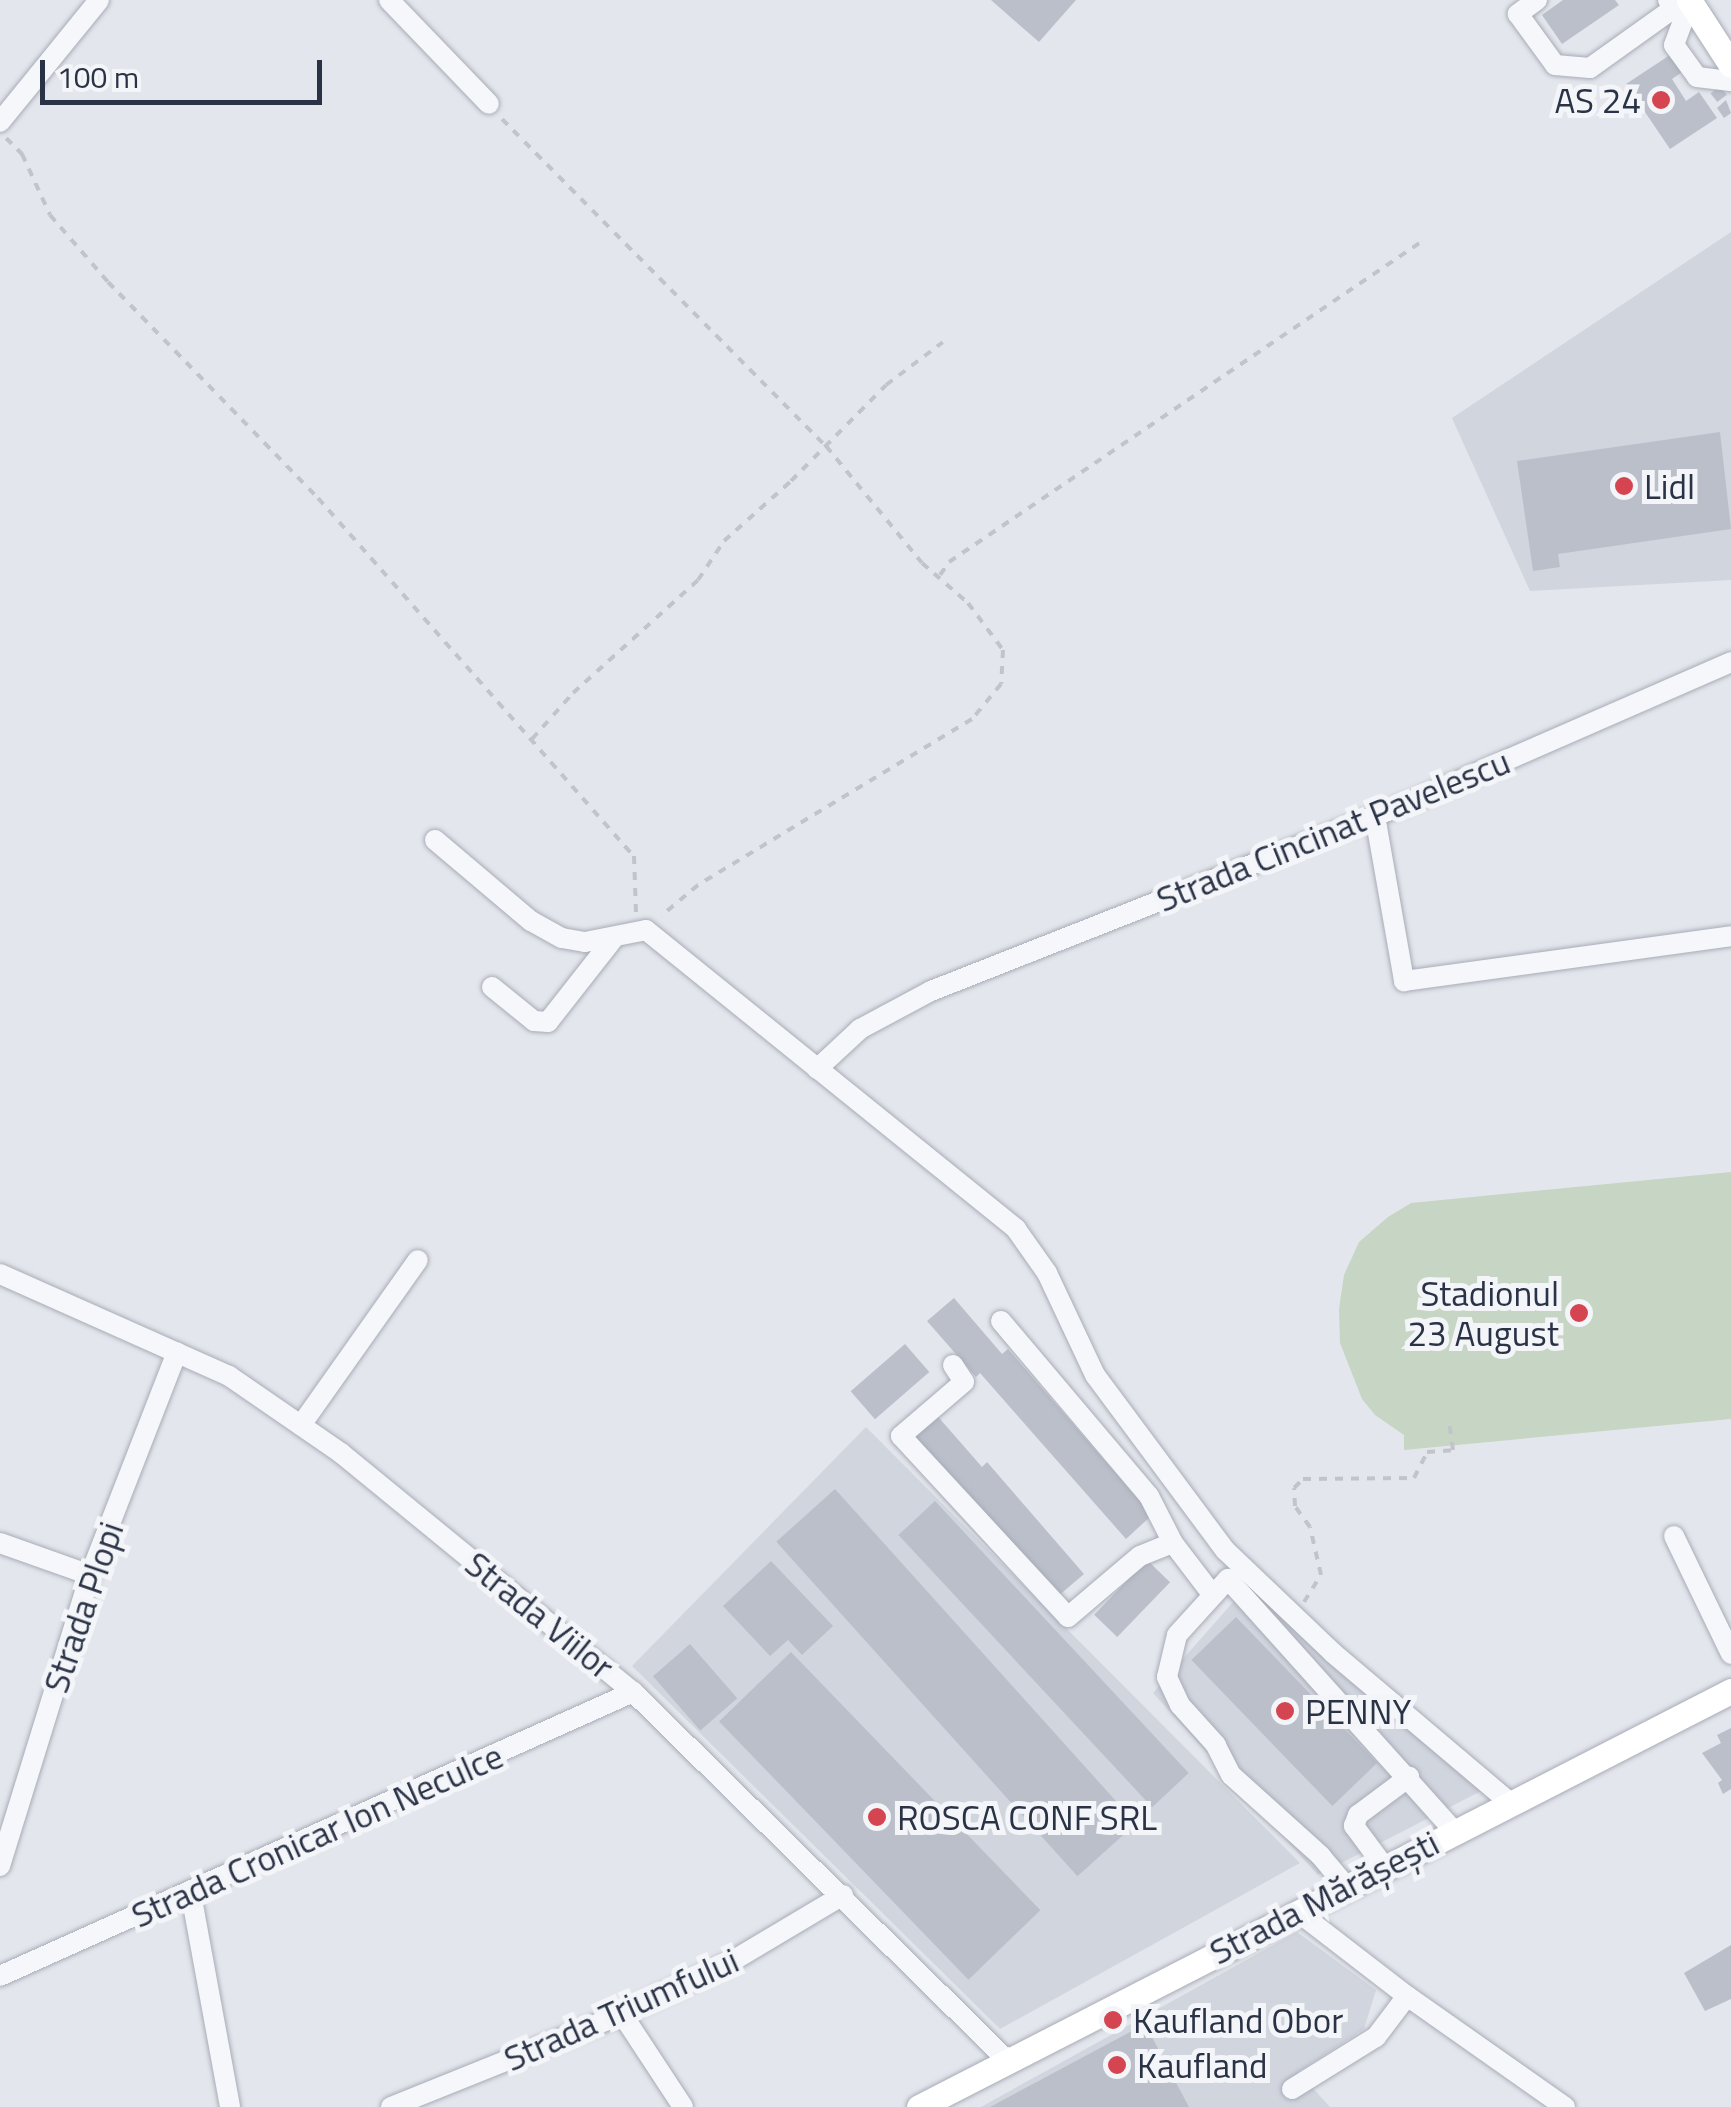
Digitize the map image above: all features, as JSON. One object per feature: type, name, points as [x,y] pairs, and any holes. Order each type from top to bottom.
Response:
[{"type":"main road","points":[[1683,0],[1731,65]]},
{"type":"main road","name":"Strada Mărășești","points":[[919,2107],[1508,1801],[1731,1691]]},
{"type":"street","points":[[0,122],[98,0]]},
{"type":"street","points":[[390,0],[488,104]]},
{"type":"street","points":[[1537,0],[1518,14],[1555,65],[1590,68],[1683,0]]},
{"type":"street","points":[[1683,0],[1674,45],[1697,76],[1731,81]]},
{"type":"street","name":"Strada Cincinat Pavelescu","points":[[817,1070],[860,1028],[932,992],[1375,816],[1731,662]]},
{"type":"street","points":[[1375,816],[1404,981],[1731,936]]},
{"type":"street","points":[[436,840],[531,921],[562,938],[584,942],[646,930],[1016,1229],[1047,1273],[1095,1376],[1180,1493],[1227,1579],[1453,1830]]},
{"type":"street","points":[[492,987],[534,1021],[548,1022],[613,939]]},
{"type":"street","points":[[300,1425],[418,1260]]},
{"type":"street","name":"Strada Viilor","points":[[0,1274],[229,1376],[341,1452],[633,1692],[1006,2059]]},
{"type":"street","points":[[1002,1321],[1149,1496],[1173,1543],[1227,1579],[1296,1614],[1333,1652],[1508,1801]]},
{"type":"street","name":"Strada Plopi","points":[[0,1866],[90,1575],[177,1352]]},
{"type":"street","points":[[953,1365],[964,1382],[901,1436],[1068,1617],[1140,1556],[1173,1543]]},
{"type":"street","points":[[1674,1536],[1731,1654]]},
{"type":"street","points":[[0,1543],[90,1575]]},
{"type":"street","points":[[1227,1579],[1176,1635],[1167,1677],[1180,1705],[1216,1745],[1232,1775],[1321,1856],[1345,1885]]},
{"type":"street","name":"Strada Cronicar Ion Neculce","points":[[0,1976],[191,1894],[633,1692]]},
{"type":"street","points":[[1383,1866],[1354,1826],[1358,1815],[1409,1777]]},
{"type":"street","points":[[191,1894],[230,2107]]},
{"type":"street","name":"Strada Triumfului","points":[[391,2107],[622,2014],[734,1960],[843,1895]]},
{"type":"street","points":[[1298,1912],[1407,1996],[1565,2107]]},
{"type":"street","points":[[1292,2089],[1376,2037],[1407,1996]]},
{"type":"street","points":[[622,2014],[682,2107]]},
{"type":"path","points":[[0,132],[22,154],[50,215],[108,282],[318,498],[634,856],[634,911],[646,930],[698,885],[972,719],[1002,684],[1004,650],[940,576],[922,563],[826,446],[488,104]]},
{"type":"path","points":[[940,576],[949,562],[1420,242]]},
{"type":"path","points":[[532,739],[573,692],[698,580],[724,542],[886,384],[943,342]]},
{"type":"path","points":[[1296,1614],[1321,1575],[1310,1527],[1295,1506],[1294,1488],[1303,1480],[1414,1478],[1428,1452],[1452,1450],[1449,1420]]},
{"type":"shaded area","points":[[1731,232],[1731,580],[1530,591],[1452,418]]},
{"type":"shaded area","points":[[866,1427],[1300,1863],[1000,2029],[632,1666]]},
{"type":"shaded area","points":[[1249,1584],[1483,1790],[1318,1875],[1153,1693]]},
{"type":"shaded area","points":[[1297,1932],[1376,1990],[1364,2029],[1298,2072],[1330,2107],[981,2107]]},
{"type":"green space","points":[[1731,1172],[1731,1419],[1404,1450],[1404,1435],[1375,1415],[1362,1399],[1340,1343],[1339,1309],[1344,1275],[1359,1242],[1388,1217],[1411,1203]]},
{"type":"building","points":[[991,0],[1076,0],[1039,42]]},
{"type":"building","points":[[1563,0],[1615,0],[1619,5],[1562,44],[1542,15]]},
{"type":"building","name":"AS 24","points":[[1673,53],[1685,70],[1672,79],[1686,101],[1699,92],[1717,118],[1670,149],[1626,84]]},
{"type":"building","points":[[1720,86],[1727,95],[1717,102],[1711,93]]},
{"type":"building","points":[[1726,100],[1731,113],[1724,118],[1717,108]]},
{"type":"building","name":"Lidl","points":[[1720,432],[1731,529],[1558,554],[1560,567],[1533,571],[1517,461]]},
{"type":"building","points":[[954,1298],[1002,1354],[1008,1349],[1152,1515],[1126,1539],[980,1373],[976,1377],[927,1321]]},
{"type":"building","points":[[905,1344],[929,1372],[875,1419],[851,1391]]},
{"type":"building","points":[[933,1411],[982,1467],[987,1462],[1084,1574],[1057,1597],[907,1434]]},
{"type":"building","name":"ROSCA CONF SRL","points":[[835,1489],[1136,1823],[1077,1876],[776,1542]]},
{"type":"building","name":"ROSCA CONF SRL","points":[[935,1501],[1189,1773],[1152,1807],[898,1535]]},
{"type":"building","points":[[1147,1560],[1170,1582],[1117,1637],[1094,1615]]},
{"type":"building","points":[[771,1561],[833,1626],[802,1655],[788,1640],[770,1656],[723,1606]]},
{"type":"building","name":"PENNY","points":[[1236,1617],[1377,1763],[1332,1806],[1191,1660]]},
{"type":"building","points":[[690,1644],[737,1698],[700,1730],[653,1676]]},
{"type":"building","name":"ROSCA CONF SRL","points":[[791,1652],[1040,1910],[968,1980],[719,1721]]},
{"type":"building","points":[[1731,1728],[1731,1789],[1723,1794],[1718,1783],[1722,1780],[1702,1753],[1721,1743],[1717,1735]]},
{"type":"building","points":[[1731,1945],[1731,1999],[1705,2011],[1684,1973]]},
{"type":"building","name":"Kaufland","points":[[1145,2024],[1189,2107],[990,2107]]},
{"type":"place","name":"AS 24","points":[[1661,100]]},
{"type":"place","name":"Lidl","points":[[1624,486]]},
{"type":"place","name":"Stadionul 23 August","points":[[1579,1313]]},
{"type":"place","name":"PENNY","points":[[1285,1711]]},
{"type":"place","name":"ROSCA CONF SRL","points":[[877,1817]]},
{"type":"place","name":"Kaufland Obor","points":[[1113,2020]]},
{"type":"place","name":"Kaufland","points":[[1117,2065]]}]
